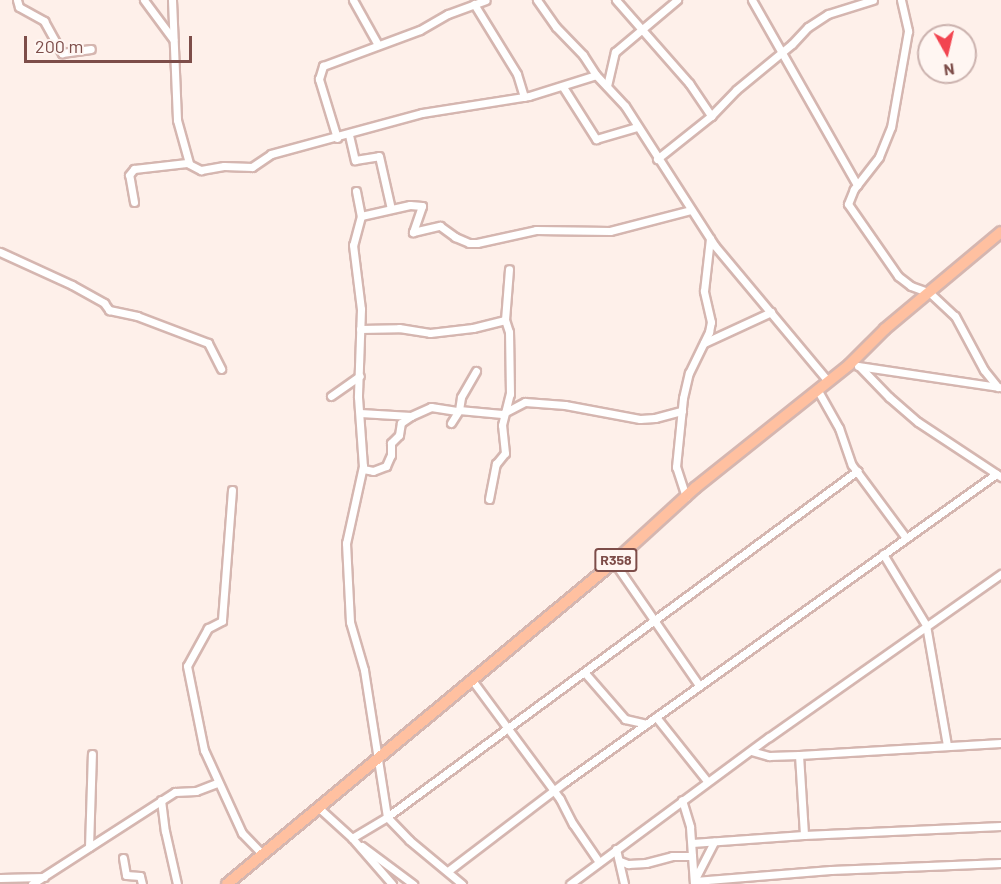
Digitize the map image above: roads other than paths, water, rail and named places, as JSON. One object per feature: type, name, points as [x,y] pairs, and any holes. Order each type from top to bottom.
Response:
[{"type":"main road","name":"R358","points":[[227,884],[614,561],[686,496],[817,389],[855,366],[885,328],[1001,232]]},
{"type":"street","points":[[17,0],[19,7],[44,21],[62,53],[91,49]]},
{"type":"street","points":[[144,0],[173,39]]},
{"type":"street","points":[[172,0],[177,120],[189,163]]},
{"type":"street","points":[[353,0],[378,45]]},
{"type":"street","points":[[337,138],[319,80],[323,66],[420,30],[448,14],[486,0]]},
{"type":"street","points":[[537,0],[556,27],[583,55],[596,75],[625,106],[710,238],[828,381]]},
{"type":"street","points":[[616,0],[689,83],[711,116]]},
{"type":"street","points":[[607,86],[615,52],[677,0]]},
{"type":"street","points":[[752,0],[857,185]]},
{"type":"street","points":[[657,159],[711,116],[736,90],[808,27],[828,14],[873,0]]},
{"type":"street","points":[[901,0],[908,31],[891,127],[879,157],[857,185],[848,204],[852,213],[898,276],[911,286],[930,292],[955,316],[984,370],[999,388]]},
{"type":"street","points":[[474,4],[520,80],[524,97]]},
{"type":"street","points":[[134,202],[129,175],[131,170],[189,163],[201,170],[224,166],[258,165],[271,154],[349,135],[422,113],[524,97],[563,87],[573,81],[596,75]]},
{"type":"street","points":[[563,87],[596,139],[637,127]]},
{"type":"street","points":[[349,135],[355,160],[379,156],[391,209]]},
{"type":"street","points":[[356,191],[361,216],[353,245],[360,299],[360,414],[363,469],[346,536],[350,622],[364,670],[387,817],[409,840],[462,884]]},
{"type":"street","points":[[361,216],[412,204],[422,207],[413,232],[440,226],[469,243],[536,230],[610,231],[691,210]]},
{"type":"street","points":[[686,496],[676,466],[689,373],[701,344],[709,332],[711,322],[704,291],[710,238]]},
{"type":"street","points":[[0,252],[72,285],[104,303],[109,310],[137,316],[208,343],[221,369]]},
{"type":"street","points":[[489,499],[496,464],[505,453],[502,425],[507,413],[510,394],[509,332],[505,320],[509,269]]},
{"type":"street","points":[[701,344],[771,312]]},
{"type":"street","points":[[360,329],[399,328],[430,333],[473,328],[505,320]]},
{"type":"street","points":[[855,366],[934,376],[999,388]]},
{"type":"street","points":[[447,872],[553,791],[699,685],[773,636],[883,554],[999,476],[918,422],[855,366]]},
{"type":"street","points":[[451,423],[458,410],[461,397],[476,371]]},
{"type":"street","points":[[331,396],[360,376]]},
{"type":"street","points":[[817,389],[839,428],[849,459],[906,538]]},
{"type":"street","points":[[363,469],[373,471],[386,466],[391,455],[391,443],[399,435],[401,423],[431,407],[507,413],[525,402],[565,405],[640,419],[655,418],[682,411]]},
{"type":"street","points":[[360,414],[411,416]]},
{"type":"street","points":[[352,838],[387,817],[857,471]]},
{"type":"street","points":[[232,490],[222,621],[208,628],[187,666],[202,744],[242,833],[262,854]]},
{"type":"street","points":[[883,554],[926,625],[947,745]]},
{"type":"street","points":[[614,561],[699,685]]},
{"type":"street","points":[[570,884],[707,781],[1001,574]]},
{"type":"street","points":[[585,673],[625,719],[646,724]]},
{"type":"street","points":[[472,680],[509,727],[599,862]]},
{"type":"street","points":[[656,717],[707,781]]},
{"type":"street","points":[[751,751],[769,756],[1001,743]]},
{"type":"street","points":[[89,847],[92,753]]},
{"type":"street","points":[[799,755],[804,835]]},
{"type":"street","points":[[32,884],[176,791],[194,791],[218,783]]},
{"type":"street","points":[[161,800],[165,831],[177,884]]},
{"type":"street","points":[[682,800],[692,843],[695,882]]},
{"type":"street","points":[[319,808],[352,838],[413,884]]},
{"type":"street","points":[[692,843],[804,835],[1001,826]]},
{"type":"street","points":[[352,838],[392,884]]},
{"type":"street","points":[[695,882],[714,842]]},
{"type":"street","points":[[616,849],[624,884]]},
{"type":"street","points":[[620,861],[628,864],[646,863],[672,856],[692,856]]},
{"type":"street","points":[[123,858],[126,875],[140,876],[142,884]]},
{"type":"street","points":[[695,882],[831,870],[1001,863]]},
{"type":"street","points":[[0,879],[44,876]]}]
